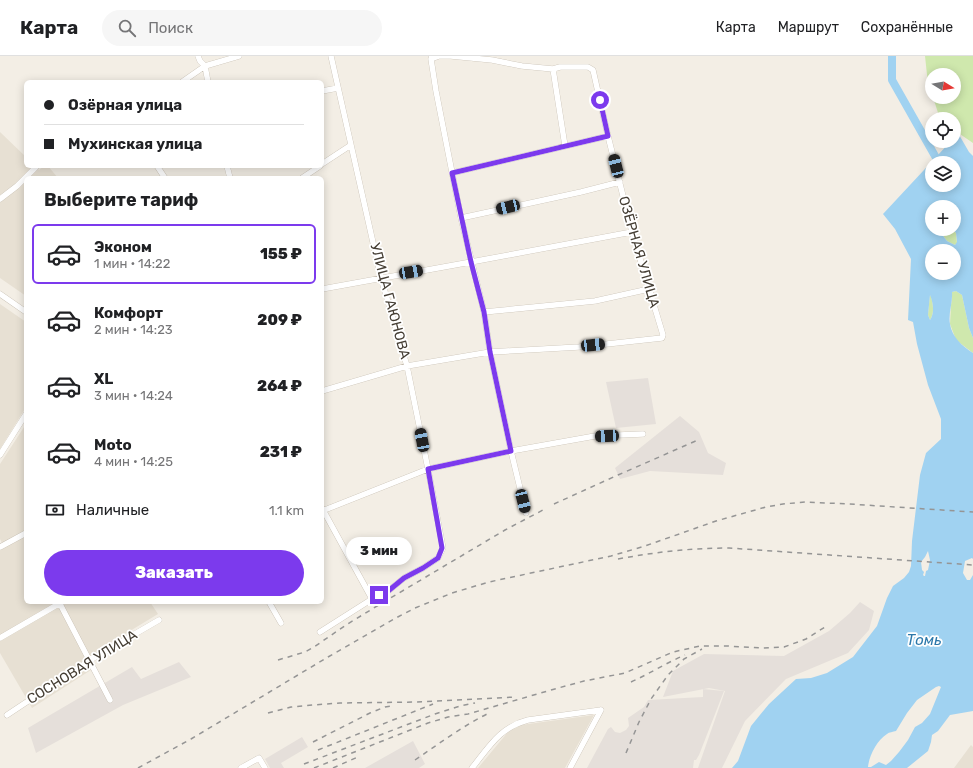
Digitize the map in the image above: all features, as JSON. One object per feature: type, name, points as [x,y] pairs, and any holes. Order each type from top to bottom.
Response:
[{"type":"street","points":[[198,56],[200,62],[205,66],[208,80]]},
{"type":"street","points":[[185,80],[205,66],[238,56]]},
{"type":"street","name":"УЛИЦА ГАЮНОВА","points":[[331,56],[381,278],[407,366],[442,548],[438,558],[404,578],[387,592],[372,599]]},
{"type":"street","name":"ОЗЁРНАЯ УЛИЦА","points":[[432,57],[451,56],[522,66],[553,68],[588,67],[593,70],[632,232],[662,335],[662,338],[579,347],[490,352]]},
{"type":"street","points":[[432,57],[436,91],[461,218],[484,312],[490,352],[526,513]]},
{"type":"street","points":[[553,68],[565,146]]},
{"type":"street","points":[[324,91],[338,88]]},
{"type":"street","points":[[452,173],[608,136]]},
{"type":"street","points":[[324,163],[351,145]]},
{"type":"street","points":[[27,176],[35,168]]},
{"type":"street","points":[[305,176],[317,168]]},
{"type":"street","points":[[0,199],[24,179]]},
{"type":"street","points":[[461,218],[620,182]]},
{"type":"street","points":[[324,289],[632,232]]},
{"type":"street","points":[[484,312],[595,301],[649,289]]},
{"type":"street","points":[[0,294],[24,311]]},
{"type":"street","points":[[324,390],[407,366],[490,352]]},
{"type":"street","points":[[0,455],[24,421]]},
{"type":"street","points":[[324,509],[428,469],[511,451],[595,436],[644,434]]},
{"type":"street","points":[[320,632],[372,599],[324,514]]},
{"type":"street","points":[[0,547],[24,534]]},
{"type":"street","points":[[0,638],[57,604]]},
{"type":"street","points":[[61,604],[110,700]]},
{"type":"street","points":[[270,604],[281,622]]},
{"type":"street","name":"СОСНОВАЯ УЛИЦА","points":[[7,715],[90,660],[158,620]]},
{"type":"street","points":[[472,768],[497,737],[506,729],[518,722],[602,710],[570,768]]},
{"type":"street","points":[[241,768],[258,758],[265,768]]},
{"type":"shaded area","points":[[0,132],[24,155],[24,168],[37,168],[39,170],[42,168],[50,168],[56,176],[24,176],[24,295],[0,278]]},
{"type":"shaded area","points":[[0,304],[24,321],[24,410],[0,449]]},
{"type":"shaded area","points":[[648,378],[656,424],[616,428],[606,382]]},
{"type":"shaded area","points":[[680,416],[699,432],[708,453],[726,463],[723,475],[650,471],[620,479],[615,468]]},
{"type":"shaded area","points":[[24,427],[24,604],[151,604],[158,614],[87,657],[91,670],[32,708],[0,653],[0,544],[2,543],[0,539],[0,464]]},
{"type":"shaded area","points":[[860,602],[874,611],[869,630],[848,653],[786,679],[745,721],[722,768],[698,768],[725,691],[709,688],[663,697],[673,671],[704,654],[784,656],[829,631],[850,613]]},
{"type":"shaded area","points":[[179,662],[191,677],[123,705],[36,753],[28,728],[132,667],[141,679]]},
{"type":"shaded area","points":[[703,689],[724,691],[699,755],[696,760],[694,760],[693,768],[587,768],[608,729],[611,727],[615,732],[620,733],[626,730],[629,726],[628,718],[644,707],[648,700],[703,697]]},
{"type":"shaded area","points":[[594,715],[565,768],[478,768],[508,732],[521,725]]},
{"type":"shaded area","points":[[302,737],[308,747],[281,763],[284,768],[270,768],[265,759]]},
{"type":"shaded area","points":[[413,741],[425,764],[419,768],[365,768]]},
{"type":"shaded area","points":[[971,745],[973,747],[973,768],[954,768]]},
{"type":"green space","points":[[925,56],[973,56],[973,143],[961,135],[961,112],[938,112],[935,104],[961,104],[961,68],[926,68]]},
{"type":"green space","points":[[943,236],[956,236],[956,244],[947,241]]},
{"type":"green space","points":[[956,291],[962,295],[969,328],[973,338],[973,353],[956,340],[950,324],[952,292]]},
{"type":"green space","points":[[930,294],[933,314],[930,320],[928,315]]},
{"type":"water","name":"Томь","points":[[961,138],[973,156],[973,338],[969,328],[962,295],[956,291],[952,292],[950,320],[951,329],[955,337],[961,344],[973,353],[973,559],[972,558],[965,561],[963,573],[967,580],[970,580],[973,575],[973,711],[950,715],[938,731],[932,735],[928,751],[907,768],[732,768],[738,761],[751,726],[769,704],[796,679],[811,678],[827,673],[853,657],[877,626],[893,586],[904,578],[909,572],[911,566],[912,541],[920,475],[926,453],[941,439],[941,419],[928,385],[917,344],[913,322],[908,320],[911,259],[895,229],[883,214],[925,169],[925,192],[961,192],[961,156],[937,156],[944,148],[961,148]],"holes":[[[925,200],[961,200],[961,236],[956,236],[956,244],[961,244],[961,280],[925,280],[925,244],[953,244],[947,241],[943,236],[925,236]],[[930,295],[933,308],[933,314],[930,320],[928,315]],[[928,551],[930,560],[928,570],[924,576],[921,562]],[[936,687],[941,687],[930,714],[922,723],[915,727],[899,752],[886,765],[879,762],[871,767],[868,767],[872,753],[880,740],[888,733],[896,731],[917,700]]]},
{"type":"waterway","name":"Томь","points":[[892,56],[892,80],[935,156]]},
{"type":"railway","points":[[554,504],[698,440]]},
{"type":"railway","points":[[138,768],[191,739],[394,619],[415,608],[452,593],[489,582],[611,556],[645,546],[716,521],[766,507],[783,504],[805,502],[973,512]]},
{"type":"railway","points":[[278,660],[305,652],[314,647],[377,606],[505,530],[543,510]]},
{"type":"railway","points":[[618,559],[674,551],[729,548],[973,565]]},
{"type":"railway","points":[[314,768],[428,723],[448,717],[468,714],[584,681],[625,673],[673,652],[700,646],[763,648],[784,647],[806,639],[825,627]]},
{"type":"railway","points":[[626,753],[639,722],[651,699],[668,675],[684,659],[702,649]]},
{"type":"railway","points":[[631,682],[685,655]]},
{"type":"railway","points":[[268,713],[291,707],[340,703],[417,702],[515,697]]},
{"type":"railway","points":[[304,764],[435,714],[475,703]]},
{"type":"railway","points":[[318,750],[433,704]]},
{"type":"railway","points":[[313,742],[370,713],[392,706]]},
{"type":"railway","points":[[415,760],[462,728],[491,712]]},
{"type":"railway","points":[[333,768],[360,756]]},
{"type":"route","points":[[379,595],[387,592],[404,578],[438,558],[442,548],[428,469],[511,451],[490,352],[484,312],[471,262],[452,173],[608,136],[600,100]]}]
